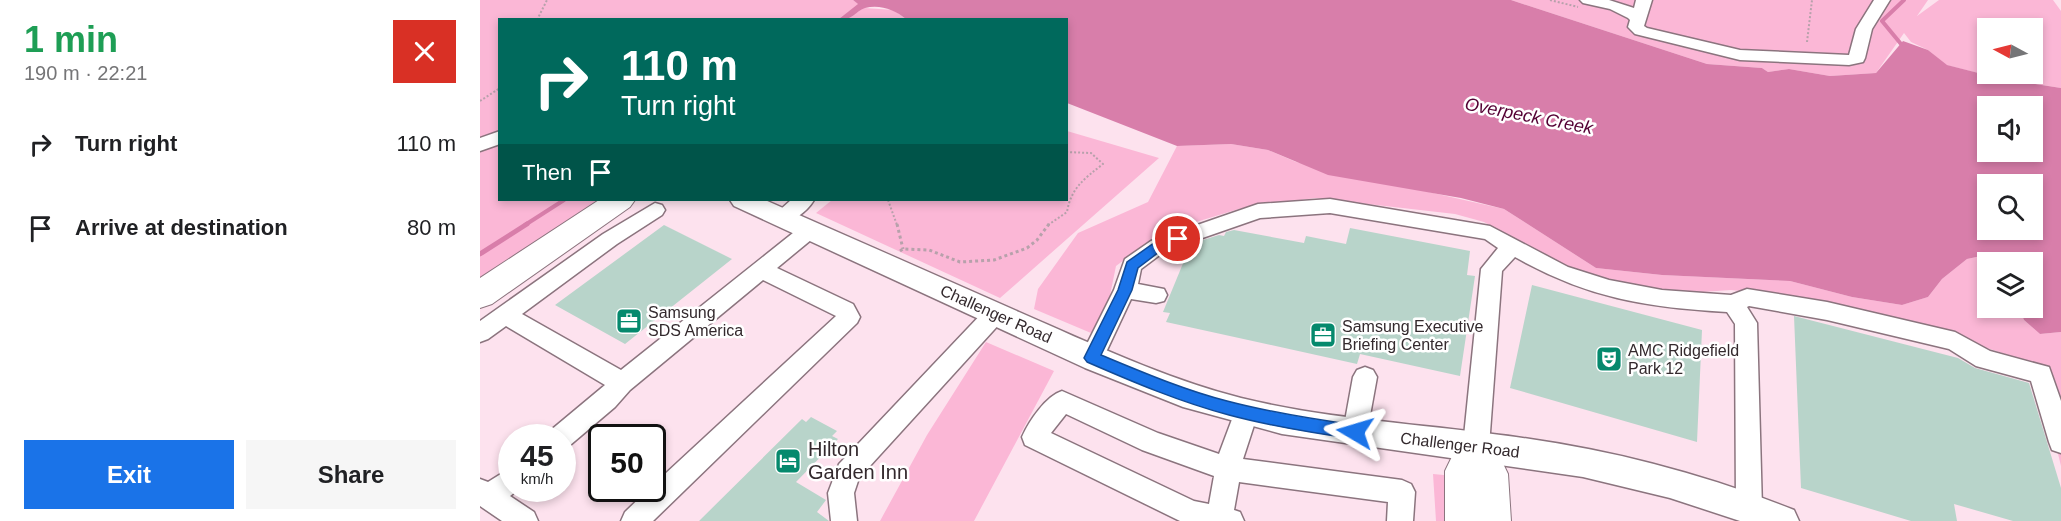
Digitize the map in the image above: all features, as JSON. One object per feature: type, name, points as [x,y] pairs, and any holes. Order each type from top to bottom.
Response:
[{"type":"highway","points":[[480,295],[619,201]]},
{"type":"highway","points":[[1465,521],[1464,471],[1476,446]]},
{"type":"highway","points":[[1476,446],[1489,474],[1491,521]]},
{"type":"main road","name":"Challenger Road","points":[[745,201],[1092,358],[1165,388],[1246,412],[1299,424],[1556,457],[1622,470],[1696,491],[1782,521]]},
{"type":"street","points":[[1588,0],[1615,6],[1639,19]]},
{"type":"street","points":[[1644,0],[1636,28],[1641,32],[1732,54],[1849,60],[1857,57],[1864,29],[1882,0]]},
{"type":"street","points":[[480,148],[498,141]]},
{"type":"street","points":[[782,218],[803,201]]},
{"type":"street","points":[[1092,358],[1125,290],[1132,265],[1158,246],[1258,211],[1330,206],[1490,233],[1557,270],[1590,284],[1633,294],[1679,301],[1733,304],[1747,297],[1874,321],[1955,341],[1984,359],[2042,374],[2061,442]]},
{"type":"street","points":[[480,333],[655,210]]},
{"type":"street","points":[[576,425],[606,400],[622,383],[810,230]]},
{"type":"street","points":[[1476,446],[1492,269],[1512,246]]},
{"type":"street","points":[[634,521],[849,317],[845,310],[762,270]]},
{"type":"street","points":[[1125,290],[1156,295]]},
{"type":"street","points":[[1733,304],[1746,323],[1749,509]]},
{"type":"street","points":[[842,520],[841,493],[848,472],[995,314]]},
{"type":"street","points":[[505,315],[622,383]]},
{"type":"street","points":[[1355,432],[1365,377]]},
{"type":"street","points":[[1246,412],[1228,469],[1225,520],[1191,513],[1034,437],[1062,401],[1151,441],[1228,469],[1401,492],[1400,521]]},
{"type":"street","points":[[485,494],[525,521]]},
{"type":"path","points":[[538,18],[547,0]]},
{"type":"path","points":[[1807,42],[1812,0]]},
{"type":"path","points":[[480,101],[498,89]]},
{"type":"path","points":[[888,201],[894,222],[901,231],[903,249],[929,250],[960,262],[993,260],[1027,248],[1037,240],[1051,221],[1067,212],[1069,200],[1076,185],[1103,164],[1091,153],[1068,153]]},
{"type":"shaded area","points":[[480,0],[853,0],[864,8],[894,10],[905,18],[498,18],[498,201],[606,201],[480,284]]},
{"type":"shaded area","points":[[1511,0],[1928,0],[1917,16],[1939,0],[2053,0],[2061,11],[2061,88],[2035,84],[2043,84],[2043,18],[1977,18],[1977,73],[1946,65],[1928,50],[1911,42],[1904,33],[1876,73],[1830,76],[1789,69],[1768,72],[1762,68],[1707,64]]},
{"type":"shaded area","points":[[1068,131],[1159,158],[1000,298],[816,213],[831,201],[1068,201]]},
{"type":"shaded area","points":[[1231,144],[1268,150],[1296,162],[1504,209],[1596,268],[1662,275],[1790,281],[1852,297],[1902,305],[1928,297],[1942,279],[1967,259],[1977,257],[1977,318],[2023,318],[2040,334],[2061,332],[2061,466],[2036,364],[1934,331],[1770,294],[1731,290],[1673,294],[1583,276],[1484,222],[1455,214],[1315,198],[1242,208],[1160,233],[1116,266],[1108,305],[1091,333],[1034,309],[1038,289],[1078,233],[1148,202],[1177,146]]},
{"type":"shaded area","points":[[986,342],[1054,371],[974,521],[880,521],[927,435]]},
{"type":"shaded area","points":[[1433,474],[1454,476],[1455,521],[1436,521]]},
{"type":"water","name":"Overpeck Creek","points":[[853,0],[1511,0],[1707,64],[1762,68],[1768,72],[1789,69],[1830,76],[1876,73],[1903,41],[1928,50],[1947,65],[1977,73],[1977,84],[2035,84],[2061,88],[2061,332],[2040,334],[2023,318],[2043,318],[2043,252],[1977,252],[1977,257],[1967,259],[1942,279],[1928,297],[1902,305],[1852,297],[1790,281],[1662,275],[1596,268],[1504,209],[1461,198],[1328,175],[1268,150],[1231,144],[1177,146],[1068,103],[1068,18],[904,18],[882,7],[876,7],[865,8],[848,18],[840,18],[858,4]]},
{"type":"building","points":[[664,225],[732,259],[625,344],[555,305]]},
{"type":"building","points":[[1350,228],[1470,251],[1467,275],[1475,276],[1460,376],[1360,354],[1357,364],[1166,322],[1170,313],[1163,312],[1191,244],[1201,246],[1203,240],[1219,235],[1224,236],[1226,232],[1234,230],[1304,243],[1306,236],[1346,244]]},
{"type":"building","name":"AMC Ridgefield Park 12","points":[[1532,285],[1702,330],[1697,442],[1510,388]]},
{"type":"building","points":[[1794,316],[1958,358],[1975,368],[2029,383],[2061,488],[2061,521],[2013,521],[1954,504],[1957,521],[1911,521],[1801,488]]},
{"type":"building","name":"Hilton Garden Inn","points":[[811,417],[837,431],[832,436],[838,439],[796,482],[826,500],[817,512],[829,521],[699,521],[802,419],[806,422]]},
{"type":"waterway","points":[[1901,44],[1882,21],[1904,0]]},
{"type":"waterway","points":[[525,225],[562,201]]},
{"type":"waterway","points":[[480,254],[527,224]]},
{"type":"place","name":"Samsung SDS America","points":[[629,321]]},
{"type":"place","name":"Samsung Executive Briefing Center","points":[[1323,335]]},
{"type":"place","name":"AMC Ridgefield Park 12","points":[[1609,359]]},
{"type":"place","name":"Hilton Garden Inn","points":[[788,461]]},
{"type":"route","points":[[1178,239],[1158,246],[1132,265],[1125,290],[1092,358],[1165,388],[1227,408],[1299,424],[1355,432]]}]
